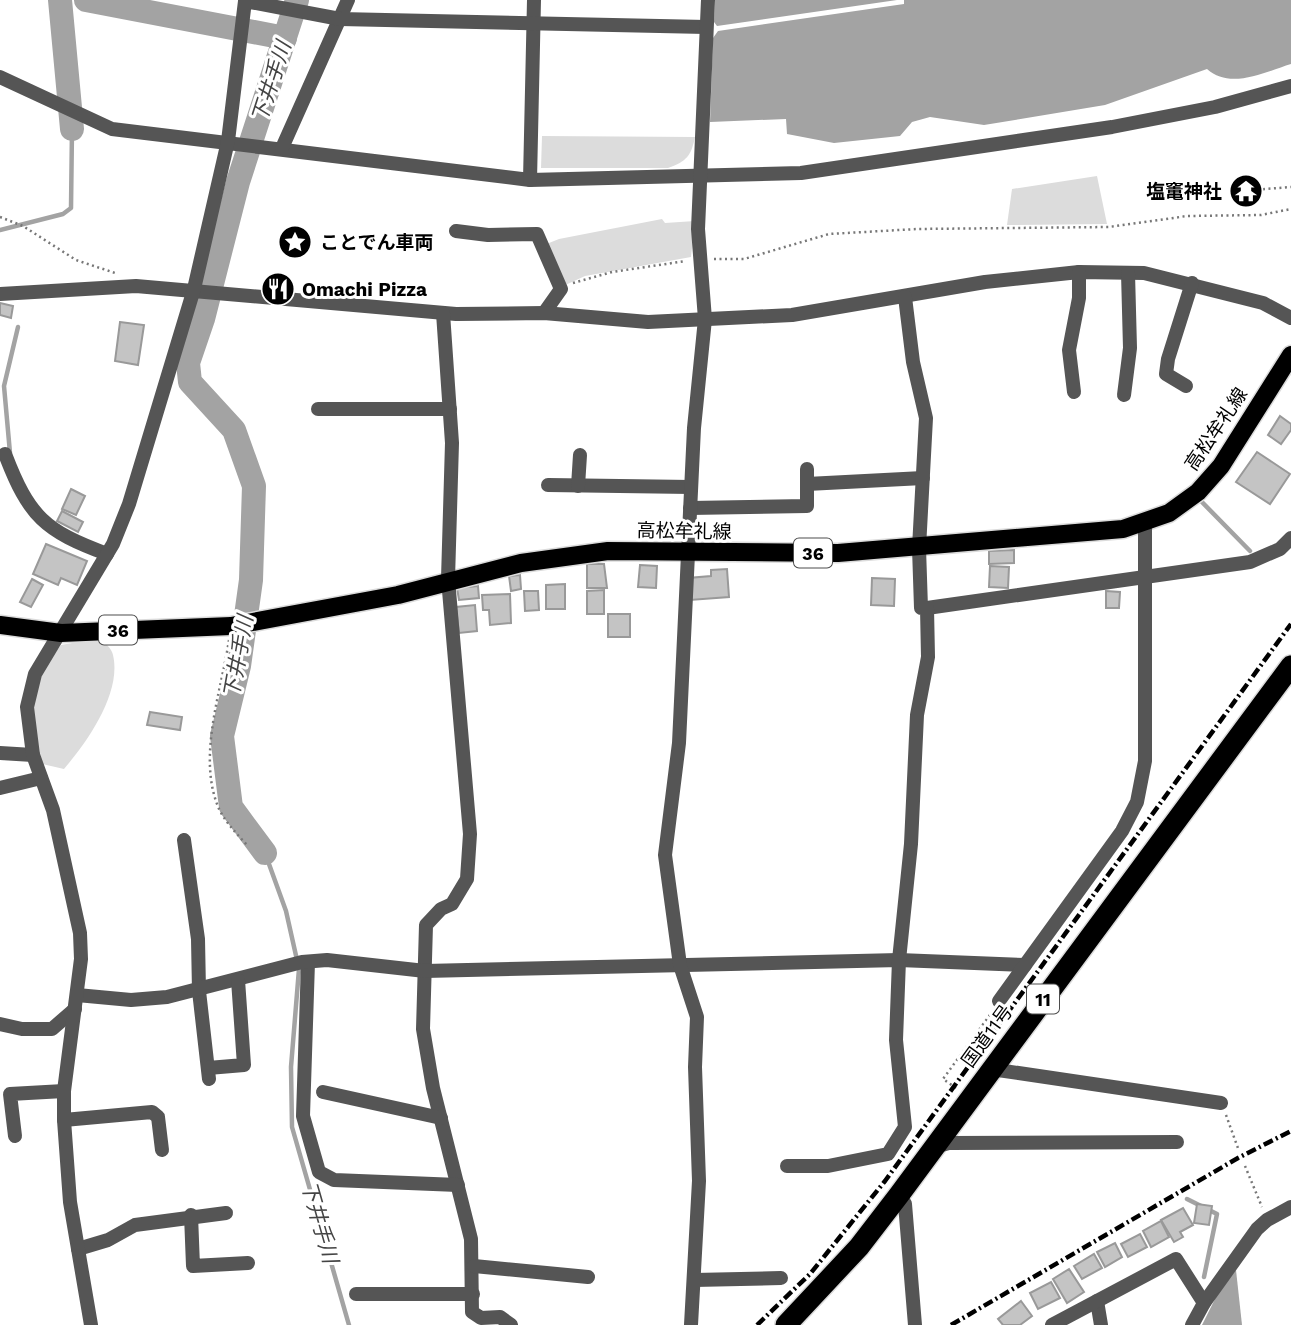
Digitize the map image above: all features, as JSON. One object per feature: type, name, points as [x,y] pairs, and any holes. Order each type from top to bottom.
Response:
[{"type":"highway","name":"国道11号","points":[[786,1325],[859,1247],[899,1195],[1291,666]]},
{"type":"main road","name":"高松牟礼線","points":[[0,625],[61,632],[234,626],[398,595],[448,579],[521,563],[608,551],[838,553],[1091,534],[1145,524],[1169,513],[1198,492],[1213,475],[1291,355]]},
{"type":"street","points":[[282,148],[348,0]]},
{"type":"street","points":[[530,180],[534,0]]},
{"type":"street","points":[[691,1325],[699,1181],[695,1067],[697,1017],[680,965],[664,856],[679,743],[691,487],[705,318],[698,229],[708,0]]},
{"type":"street","points":[[91,1325],[70,1202],[64,1120],[64,1091],[76,1002],[80,933],[68,871],[33,755],[27,707],[34,674],[107,554],[129,504],[197,290],[232,142],[240,44],[247,1],[340,19],[706,26]]},
{"type":"street","points":[[0,77],[112,129],[530,180],[581,181],[702,174],[801,173],[975,149],[1215,107],[1291,86]]},
{"type":"street","points":[[456,231],[488,235],[537,234],[561,289],[544,313]]},
{"type":"street","points":[[0,293],[136,286],[443,313],[544,313],[649,322],[792,315],[985,282],[1079,272],[1144,273],[1263,303],[1291,318]]},
{"type":"street","points":[[1074,392],[1069,351],[1079,298],[1079,272]]},
{"type":"street","points":[[1124,395],[1130,348],[1128,273]]},
{"type":"street","points":[[1186,386],[1166,374],[1168,359],[1192,283]]},
{"type":"street","points":[[905,296],[913,362],[926,418],[919,548],[920,608],[1250,562],[1280,549],[1291,538]]},
{"type":"street","points":[[443,313],[452,443],[448,579],[470,834],[467,880],[452,904],[441,909],[426,925],[424,1030],[441,1118],[471,1238],[474,1266],[472,1312],[481,1318],[500,1317],[511,1325]]},
{"type":"street","points":[[318,409],[450,409]]},
{"type":"street","points":[[5,454],[27,502],[39,518],[67,538],[107,554]]},
{"type":"street","points":[[578,486],[580,455]]},
{"type":"street","points":[[690,508],[807,506],[807,477],[923,478]]},
{"type":"street","points":[[548,485],[691,487]]},
{"type":"street","points":[[999,1001],[1122,831],[1137,802],[1145,761],[1145,524]]},
{"type":"street","points":[[787,1166],[828,1166],[888,1154],[905,1127],[896,1040],[899,960],[911,844],[917,715],[928,657],[927,608]]},
{"type":"street","points":[[0,753],[33,755]]},
{"type":"street","points":[[0,788],[41,778]]},
{"type":"street","points":[[184,840],[198,939],[199,991],[208,1074],[244,1065],[238,980]]},
{"type":"street","points":[[0,1024],[22,1029],[52,1029],[76,1002],[131,1000],[199,991],[283,967],[327,960],[425,971],[899,960],[1025,965]]},
{"type":"street","points":[[305,962],[303,1116],[319,1172],[334,1180],[458,1185]]},
{"type":"street","points":[[991,1069],[1221,1103]]},
{"type":"street","points":[[15,1136],[10,1094],[64,1091]]},
{"type":"street","points":[[323,1091],[441,1118]]},
{"type":"street","points":[[64,1120],[152,1112],[158,1117],[162,1150]]},
{"type":"street","points":[[934,1147],[949,1143],[1177,1142]]},
{"type":"street","points":[[899,1195],[905,1204],[915,1325]]},
{"type":"street","points":[[1192,1325],[1232,1261],[1267,1220],[1291,1207]]},
{"type":"street","points":[[78,1249],[108,1240],[135,1225],[191,1215],[226,1213]]},
{"type":"street","points":[[191,1215],[193,1266],[248,1263]]},
{"type":"street","points":[[1052,1325],[1176,1259],[1204,1303]]},
{"type":"street","points":[[474,1266],[588,1277]]},
{"type":"street","points":[[694,1280],[781,1278]]},
{"type":"street","points":[[356,1294],[473,1294]]},
{"type":"street","points":[[1097,1301],[1101,1325]]},
{"type":"path","points":[[1252,190],[1291,187]]},
{"type":"path","points":[[561,289],[583,278],[701,259],[744,259],[829,234],[917,229],[1110,227],[1187,216],[1261,215],[1291,209]]},
{"type":"path","points":[[0,217],[23,226],[76,260],[107,268],[136,286]]},
{"type":"path","points":[[234,626],[215,711],[211,767],[221,812],[247,845]]},
{"type":"path","points":[[962,1092],[943,1079],[999,1001]]},
{"type":"path","points":[[1221,1103],[1239,1152]]},
{"type":"path","points":[[1245,1166],[1267,1220]]},
{"type":"shaded area","points":[[715,0],[897,0],[717,26],[714,22]]},
{"type":"shaded area","points":[[904,0],[1291,0],[1291,64],[1237,79],[1216,75],[1207,69],[1105,105],[984,125],[930,117],[912,122],[900,136],[834,143],[787,134],[786,119],[710,122],[713,38],[718,31],[904,4]]},
{"type":"shaded area","points":[[542,136],[695,137],[687,157],[668,168],[541,168]]},
{"type":"shaded area","points":[[1097,176],[1107,224],[1007,225],[1012,189]]},
{"type":"shaded area","points":[[662,219],[665,223],[695,221],[691,257],[585,276],[561,287],[544,245],[559,239]]},
{"type":"shaded area","points":[[101,638],[110,648],[114,670],[108,701],[83,745],[64,769],[38,763],[32,700],[41,676],[61,645]]},
{"type":"shaded area","points":[[1236,1270],[1242,1325],[1202,1325],[1220,1289]]},
{"type":"building","points":[[0,303],[13,306],[11,318],[0,315]]},
{"type":"building","points":[[120,322],[144,325],[138,365],[115,361]]},
{"type":"building","points":[[1280,416],[1291,424],[1291,430],[1281,444],[1268,435]]},
{"type":"building","points":[[1257,452],[1290,474],[1270,504],[1236,482]]},
{"type":"building","points":[[71,489],[85,496],[76,515],[62,509]]},
{"type":"building","points":[[62,511],[83,522],[78,532],[57,521]]},
{"type":"building","points":[[46,544],[87,561],[77,585],[61,578],[58,585],[33,574]]},
{"type":"building","points":[[1014,550],[1014,563],[989,564],[989,551]]},
{"type":"building","points":[[587,564],[604,564],[607,588],[587,588]]},
{"type":"building","points":[[640,565],[657,566],[656,588],[638,587]]},
{"type":"building","points":[[990,566],[1009,567],[1008,588],[989,587]]},
{"type":"building","points":[[727,569],[729,597],[690,600],[688,578],[711,576],[711,570]]},
{"type":"building","points":[[520,575],[521,589],[511,591],[509,576]]},
{"type":"building","points":[[872,578],[895,579],[894,606],[871,605]]},
{"type":"building","points":[[32,579],[43,585],[31,607],[20,602]]},
{"type":"building","points":[[565,584],[565,609],[546,609],[546,585]]},
{"type":"building","points":[[478,586],[479,598],[459,600],[457,588]]},
{"type":"building","points":[[604,590],[604,614],[587,614],[587,591]]},
{"type":"building","points":[[524,591],[538,591],[539,610],[525,611]]},
{"type":"building","points":[[1106,591],[1120,592],[1119,608],[1106,608]]},
{"type":"building","points":[[510,594],[511,623],[490,625],[489,610],[483,610],[482,595]]},
{"type":"building","points":[[475,605],[477,631],[459,633],[456,607]]},
{"type":"building","points":[[608,614],[630,614],[630,637],[608,637]]},
{"type":"building","points":[[150,712],[182,717],[180,730],[147,725]]},
{"type":"building","points":[[1197,1204],[1212,1206],[1209,1225],[1194,1223]]},
{"type":"building","points":[[1183,1208],[1193,1225],[1180,1232],[1183,1237],[1174,1242],[1161,1220]]},
{"type":"building","points":[[1161,1221],[1169,1237],[1151,1247],[1143,1231]]},
{"type":"building","points":[[1140,1234],[1147,1247],[1128,1257],[1121,1244]]},
{"type":"building","points":[[1115,1243],[1122,1257],[1105,1267],[1097,1252]]},
{"type":"building","points":[[1094,1254],[1102,1268],[1082,1279],[1074,1266]]},
{"type":"building","points":[[1069,1269],[1084,1292],[1067,1303],[1053,1279]]},
{"type":"building","points":[[1051,1282],[1060,1298],[1038,1309],[1030,1293]]},
{"type":"building","points":[[1021,1301],[1032,1316],[1020,1325],[1003,1325],[998,1319]]},
{"type":"waterway","points":[[60,0],[72,129]]},
{"type":"waterway","points":[[86,0],[285,38]]},
{"type":"waterway","name":"下井手川","points":[[265,853],[231,807],[222,736],[239,666],[251,580],[254,486],[234,430],[190,382],[188,363],[203,319],[238,182],[297,0]]},
{"type":"waterway","points":[[0,230],[63,214],[71,208],[72,129]]},
{"type":"waterway","points":[[10,453],[4,386],[18,327]]},
{"type":"waterway","points":[[1199,499],[1250,551]]},
{"type":"waterway","name":"下井手川","points":[[265,853],[286,911],[299,969],[291,1067],[292,1127],[349,1325]]},
{"type":"waterway","points":[[1187,1199],[1217,1214],[1204,1277]]},
{"type":"railway","points":[[757,1325],[810,1274],[885,1181],[1291,624]]},
{"type":"railway","points":[[951,1325],[1238,1158],[1291,1131]]},
{"type":"place","name":"塩竃神社","points":[[1246,191]]},
{"type":"place","name":"ことでん車両","points":[[295,242]]},
{"type":"place","name":"Omachi Pizza","points":[[278,289]]}]
